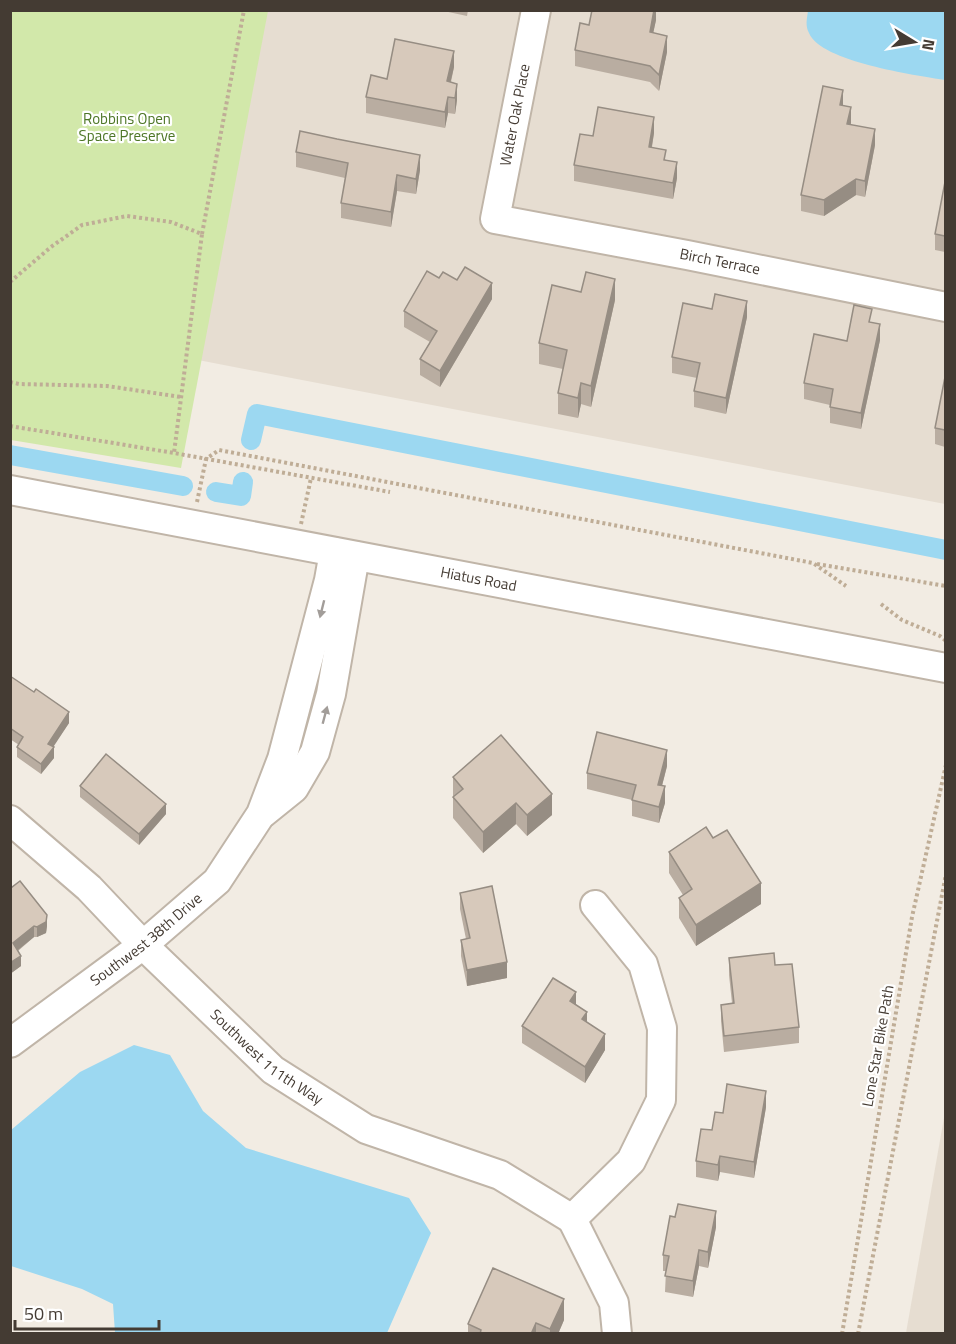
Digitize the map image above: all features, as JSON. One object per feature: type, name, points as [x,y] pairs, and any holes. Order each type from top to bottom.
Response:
[{"type":"street","name":"Water Oak Place","points":[[495,219],[536,10]]},
{"type":"street","name":"Birch Terrace","points":[[495,219],[945,307]]},
{"type":"street","name":"Hiatus Road","points":[[10,490],[945,668]]},
{"type":"street","name":"Southwest 38th Drive","points":[[10,1044],[143,945],[218,881],[261,814],[282,759],[329,580],[345,554]]},
{"type":"street","name":"Southwest 38th Drive","points":[[261,814],[294,788],[315,752],[331,694],[345,554]]},
{"type":"street","name":"Southwest 111th Way","points":[[10,820],[89,888],[143,945],[273,1070],[366,1129],[500,1175],[572,1219]]},
{"type":"street","points":[[595,905],[643,964],[662,1028],[661,1100],[631,1161],[572,1219],[614,1303],[617,1334]]},
{"type":"path","points":[[174,453],[202,234],[243,10]]},
{"type":"path","points":[[10,282],[51,247],[82,225],[127,216],[171,222],[202,234]]},
{"type":"path","points":[[10,382],[107,386],[181,397]]},
{"type":"path","points":[[10,426],[390,492]]},
{"type":"path","points":[[193,525],[206,459],[219,450],[945,586]]},
{"type":"path","points":[[300,528],[311,478]]},
{"type":"path","points":[[813,563],[846,586]]},
{"type":"path","points":[[880,604],[902,620],[940,636],[945,641]]},
{"type":"path","name":"Lone Star Bike Path","points":[[842,1334],[912,917],[945,765]]},
{"type":"path","points":[[858,1334],[945,874]]},
{"type":"shaded area","points":[[260,11],[945,11],[945,504],[193,359]]},
{"type":"shaded area","points":[[945,1112],[945,1333],[906,1333]]},
{"type":"green space","name":"Robbins Open Space Preserve","points":[[10,11],[268,11],[181,468],[11,440]]},
{"type":"water","points":[[808,11],[945,11],[945,80],[870,66],[831,52],[817,43],[809,33]]},
{"type":"water","points":[[134,1045],[170,1055],[203,1111],[246,1148],[409,1198],[431,1233],[387,1333],[115,1333],[113,1304],[82,1289],[11,1266],[11,1130],[80,1072]]},
{"type":"building","points":[[592,10],[654,10],[650,32],[667,36],[659,75],[650,66],[575,50],[580,23],[589,25]]},
{"type":"building","points":[[395,39],[454,51],[447,81],[457,84],[455,98],[448,97],[445,112],[366,97],[371,75],[387,79]]},
{"type":"building","points":[[823,86],[843,90],[840,105],[851,107],[847,124],[875,129],[865,181],[856,179],[824,200],[801,195]]},
{"type":"building","points":[[598,107],[654,117],[649,147],[666,150],[664,160],[677,162],[673,183],[574,165],[580,134],[593,136]]},
{"type":"building","points":[[300,131],[420,155],[416,179],[397,175],[391,212],[341,203],[348,163],[296,152]]},
{"type":"building","points":[[945,182],[945,236],[935,234]]},
{"type":"building","points":[[465,267],[492,283],[440,371],[420,359],[437,331],[404,311],[427,271],[439,278],[443,272],[457,280]]},
{"type":"building","points":[[586,272],[615,279],[591,386],[581,383],[578,398],[558,393],[567,350],[539,343],[552,285],[581,292]]},
{"type":"building","points":[[715,294],[747,301],[726,398],[694,391],[700,363],[672,357],[683,303],[712,309]]},
{"type":"building","points":[[854,305],[872,309],[869,322],[880,324],[861,413],[830,407],[833,389],[804,383],[814,334],[847,341]]},
{"type":"building","points":[[945,377],[945,430],[935,428]]},
{"type":"building","points":[[10,676],[34,692],[36,689],[69,712],[48,744],[54,747],[41,764],[17,747],[23,737],[10,728]]},
{"type":"building","points":[[597,732],[667,750],[658,785],[665,786],[659,807],[632,800],[636,785],[587,773]]},
{"type":"building","points":[[501,735],[552,794],[527,815],[516,803],[483,832],[453,797],[463,789],[453,777]]},
{"type":"building","points":[[106,754],[166,804],[139,834],[80,786]]},
{"type":"building","points":[[706,827],[713,838],[727,830],[761,883],[696,925],[679,898],[692,889],[669,852]]},
{"type":"building","points":[[20,881],[47,915],[46,922],[37,927],[34,926],[13,943],[21,956],[10,963],[10,886]]},
{"type":"building","points":[[492,886],[507,962],[467,970],[461,940],[470,938],[460,893]]},
{"type":"building","points":[[774,953],[775,965],[792,964],[799,1027],[724,1036],[721,1005],[734,1003],[729,958]]},
{"type":"building","points":[[553,978],[576,992],[570,1001],[587,1012],[582,1019],[605,1034],[585,1067],[522,1026]]},
{"type":"building","points":[[727,1084],[766,1091],[754,1162],[720,1156],[718,1165],[696,1161],[701,1129],[712,1130],[715,1112],[723,1113]]},
{"type":"building","points":[[678,1204],[716,1211],[708,1252],[699,1250],[693,1281],[665,1276],[669,1256],[663,1255],[670,1216],[675,1217]]},
{"type":"building","points":[[493,1268],[564,1299],[550,1329],[536,1323],[531,1334],[480,1334],[481,1330],[468,1324]]},
{"type":"waterway","points":[[251,440],[257,414],[946,550]]},
{"type":"waterway","points":[[10,455],[183,486]]},
{"type":"waterway","points":[[216,492],[241,496],[243,482]]}]
